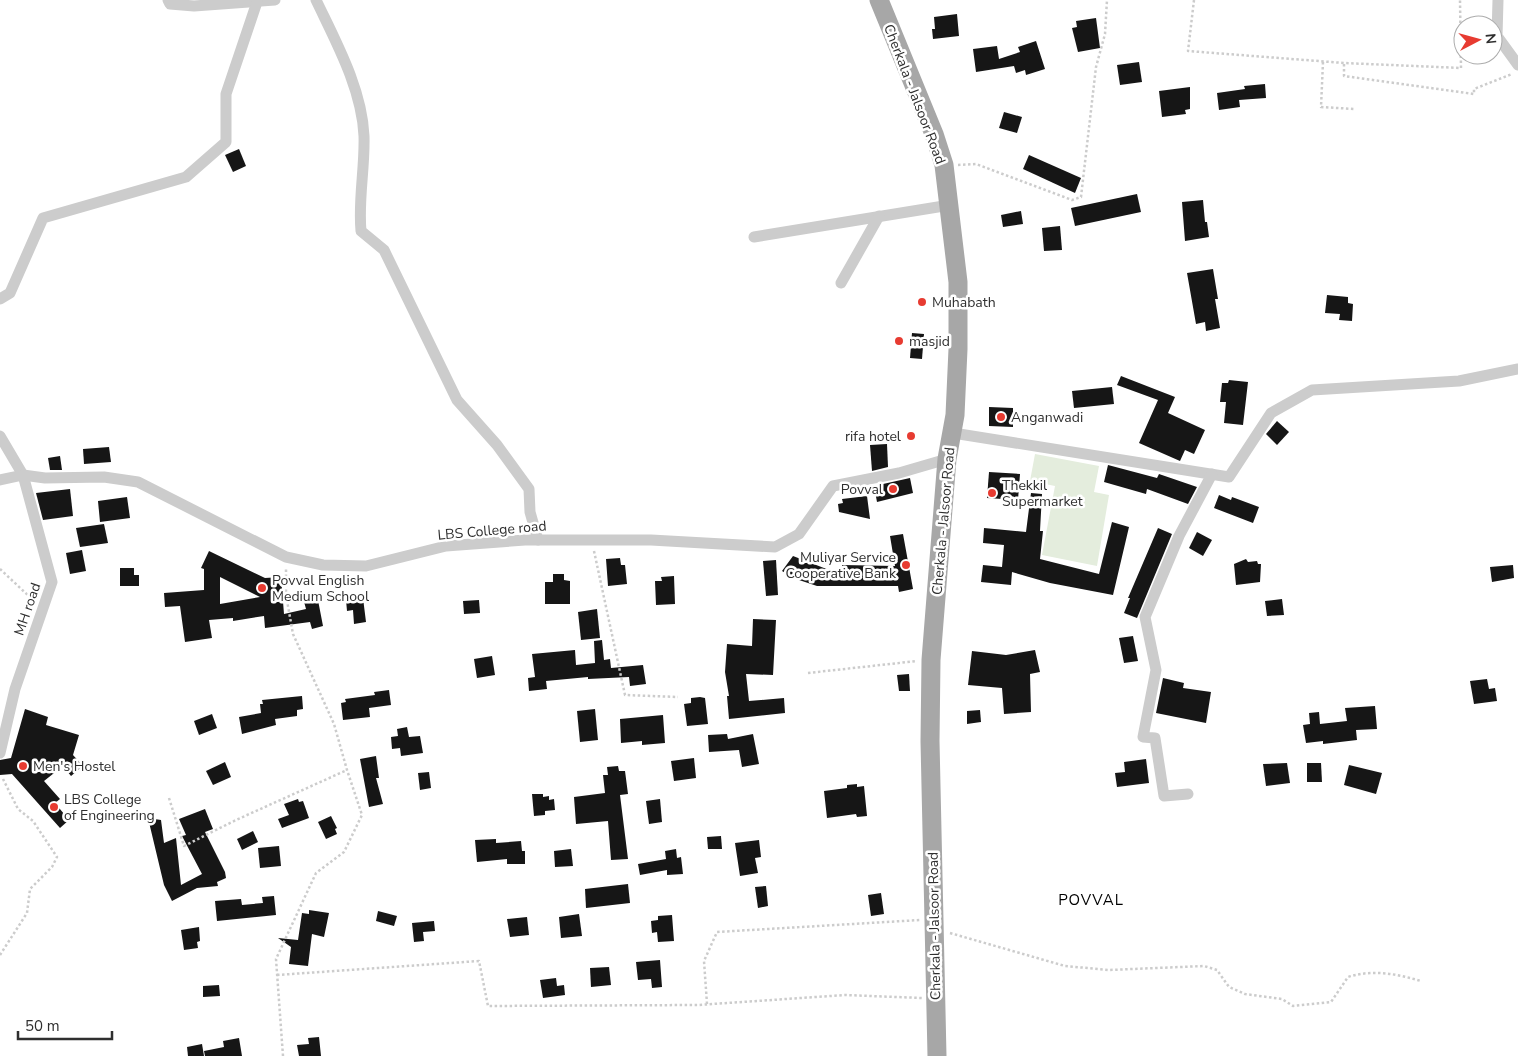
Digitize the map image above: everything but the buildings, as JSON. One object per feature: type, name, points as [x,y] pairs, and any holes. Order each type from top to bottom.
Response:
[{"type":"main road","name":"Cherkala - Jalsoor Road","points":[[879,0],[931,125],[944,166],[958,282],[958,349],[953,433],[947,459],[931,660],[930,741],[937,1056]]},
{"type":"street","points":[[168,0],[170,4],[194,6],[275,0]]},
{"type":"street","points":[[316,0],[348,71],[364,135],[359,211],[361,232],[384,250],[457,400],[497,445],[529,488],[530,512],[538,540]]},
{"type":"street","points":[[1498,0],[1497,36],[1518,65]]},
{"type":"street","points":[[0,299],[10,293],[43,218],[186,177],[226,142],[226,94],[257,2]]},
{"type":"street","points":[[754,237],[950,205]]},
{"type":"street","points":[[841,283],[879,216]]},
{"type":"street","points":[[953,433],[1229,477],[1271,413],[1312,390],[1459,381],[1518,369]]},
{"type":"street","name":"MH road","points":[[0,436],[22,475],[52,582],[16,689],[0,753]]},
{"type":"street","name":"LBS College road","points":[[0,480],[22,475],[45,478],[104,477],[138,482],[286,557],[323,565],[366,566],[446,546],[538,540],[661,540],[775,547],[800,534],[833,486],[899,473],[947,459]]},
{"type":"street","points":[[1188,794],[1164,796],[1155,738],[1143,737],[1156,670],[1145,617],[1179,536],[1212,474]]},
{"type":"path","points":[[944,166],[976,164],[1072,200],[1081,197],[1096,67],[1105,34],[1107,0]]},
{"type":"path","points":[[1194,0],[1188,51],[1323,62],[1460,68],[1460,0]]},
{"type":"path","points":[[1323,62],[1321,107],[1354,109]]},
{"type":"path","points":[[1344,63],[1344,76],[1474,94],[1474,89],[1518,71]]},
{"type":"path","points":[[591,540],[625,695],[678,696]]},
{"type":"path","points":[[283,1056],[276,959],[316,873],[344,852],[362,815],[334,724],[293,634],[286,596],[286,557]]},
{"type":"path","points":[[0,569],[43,610]]},
{"type":"path","points":[[808,674],[931,660]]},
{"type":"path","points":[[169,798],[184,846],[236,820],[347,770]]},
{"type":"path","points":[[0,955],[27,913],[30,889],[52,867],[57,857],[33,821],[18,810],[3,779]]},
{"type":"path","points":[[707,1004],[704,961],[718,932],[934,924],[1065,966],[1109,970],[1204,966],[1217,970],[1228,988],[1245,994],[1282,999],[1293,1006],[1331,1002],[1348,976],[1365,971],[1401,975],[1421,981]]},
{"type":"path","points":[[277,976],[479,962],[488,1006],[707,1004],[846,995],[936,998]]},
{"type":"green space","points":[[1035,454],[1099,466],[1094,492],[1109,495],[1097,566],[1042,555],[1055,486],[1030,481]]},
{"type":"place","name":"Muhabath","points":[[922,302]]},
{"type":"place","name":"masjid","points":[[899,341]]},
{"type":"place","name":"Anganwadi","points":[[1001,417]]},
{"type":"place","name":"rifa hotel","points":[[911,436]]},
{"type":"place","name":"Povval","points":[[893,489]]},
{"type":"place","name":"Thekkil Supermarket","points":[[992,493]]},
{"type":"place","name":"Muliyar Service Cooperative Bank","points":[[906,565]]},
{"type":"place","name":"Povval English Medium School","points":[[262,588]]},
{"type":"place","name":"Men's Hostel","points":[[23,766]]},
{"type":"place","name":"LBS College of Engineering","points":[[54,807]]},
{"type":"district","name":"POVVAL","points":[[1091,900]]}]
